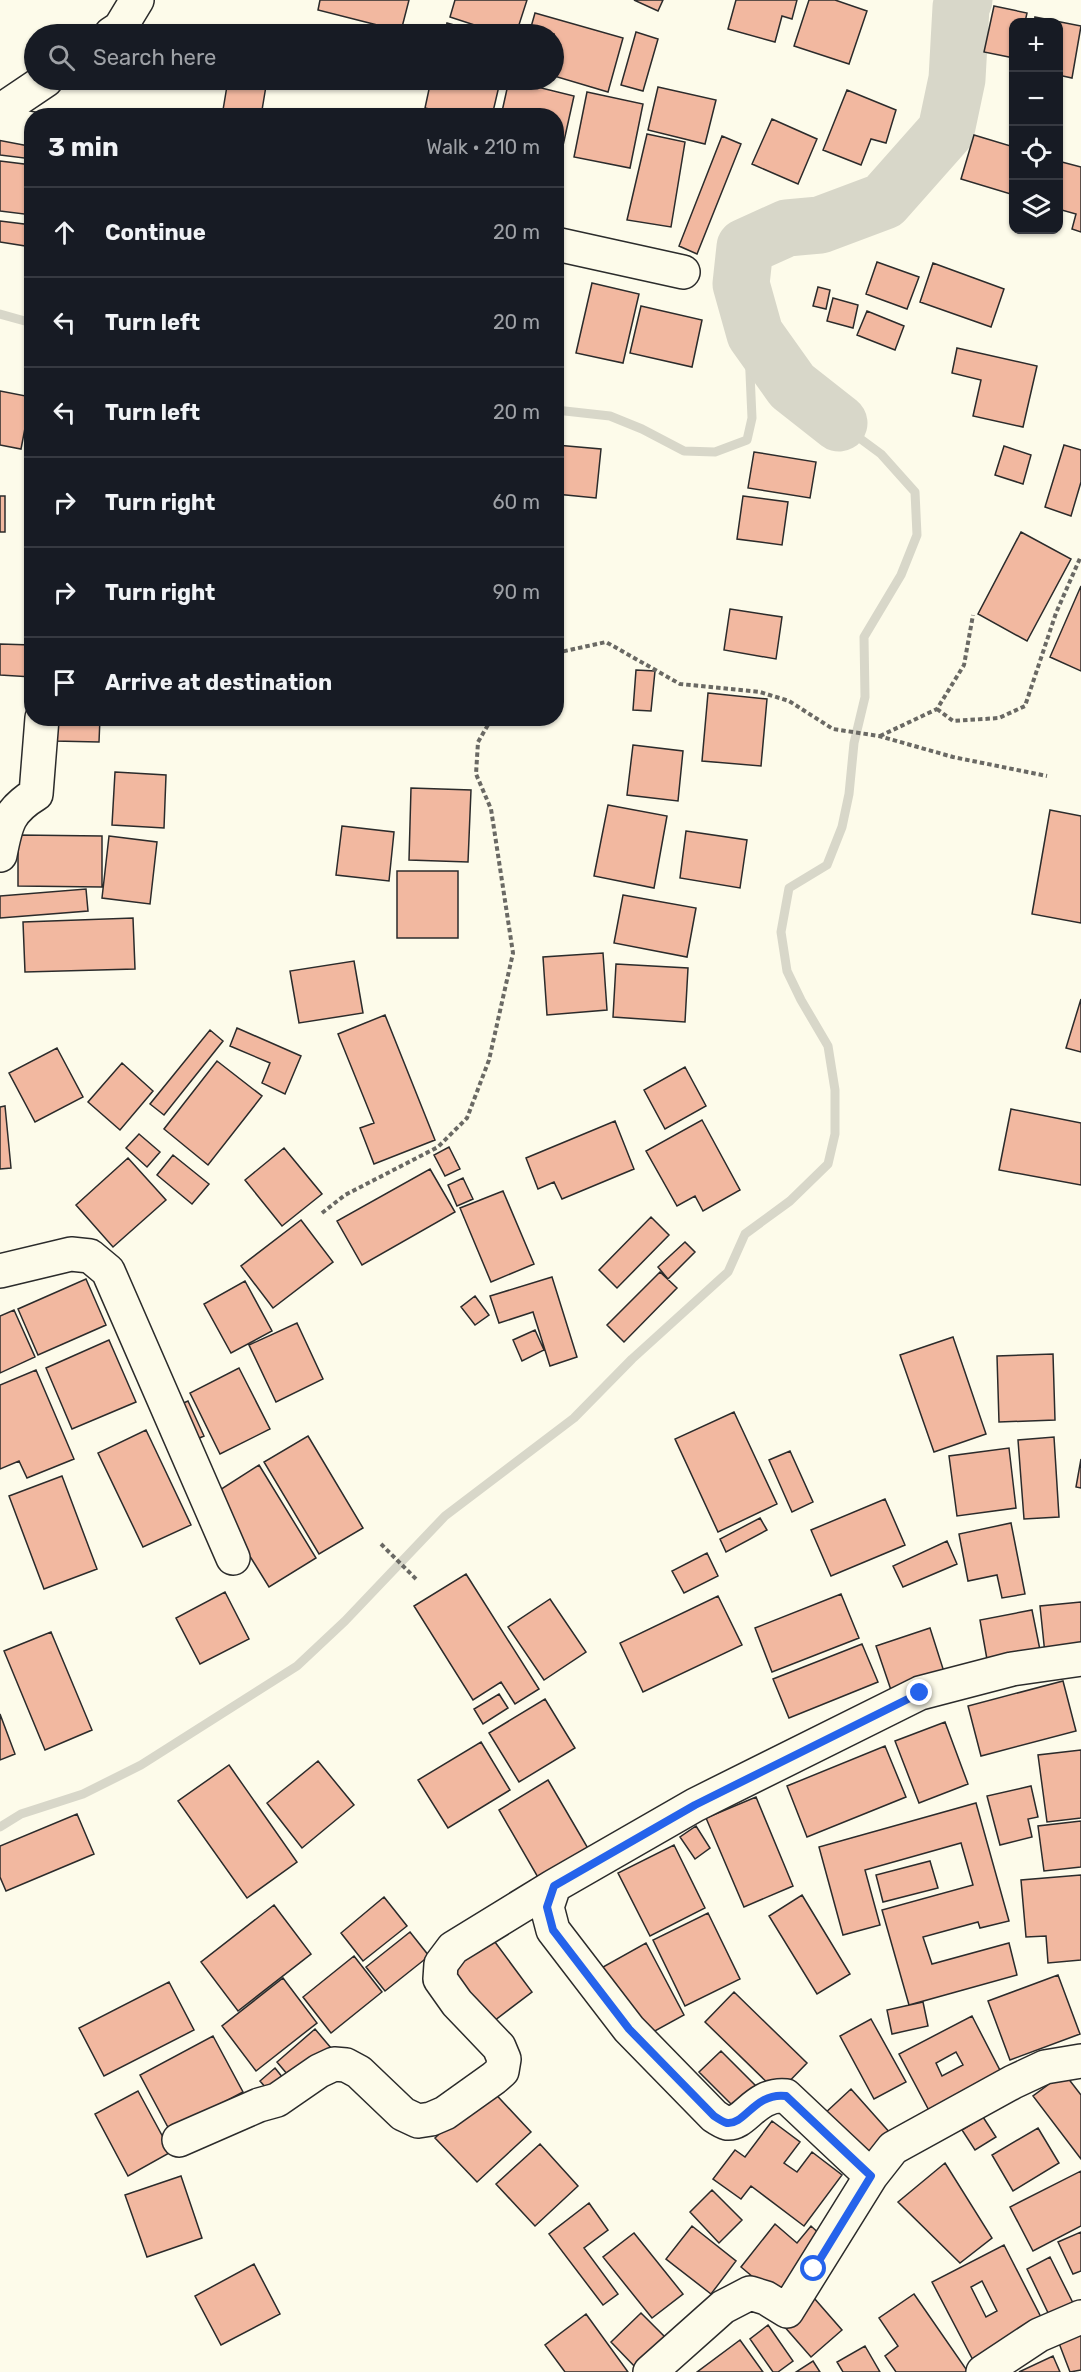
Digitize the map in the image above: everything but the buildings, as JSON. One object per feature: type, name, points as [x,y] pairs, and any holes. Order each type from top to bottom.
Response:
[{"type":"street","points":[[122,24],[137,0]]},
{"type":"street","points":[[0,111],[31,90]]},
{"type":"street","points":[[0,123],[24,128]]},
{"type":"street","points":[[564,246],[683,272]]},
{"type":"street","points":[[0,855],[5,828],[11,814],[23,802],[36,794],[41,726]]},
{"type":"street","points":[[0,1271],[71,1254],[90,1256],[108,1271],[233,1558]]},
{"type":"street","points":[[179,2140],[259,2105],[277,2100],[319,2071],[334,2064],[346,2065],[359,2072],[403,2114],[418,2121],[445,2113],[502,2071],[504,2059],[499,2047],[457,2003],[440,1979],[441,1964],[453,1948],[554,1886],[695,1805],[920,1693],[1012,1669],[1081,1659]]},
{"type":"street","points":[[554,1886],[547,1907],[553,1930],[629,2029],[714,2116],[727,2123],[737,2121],[759,2102],[773,2095],[786,2096],[871,2176]]},
{"type":"street","points":[[650,2372],[723,2307],[750,2293],[766,2298],[787,2311],[871,2176],[893,2148],[1013,2082],[1045,2067],[1081,2061]]},
{"type":"street","points":[[983,2372],[1039,2335],[1081,2318]]},
{"type":"path","points":[[937,709],[953,721],[999,718],[1025,706],[1056,613],[1081,556]]},
{"type":"path","points":[[879,736],[937,709],[964,665],[973,615]]},
{"type":"path","points":[[564,651],[606,642],[680,684],[760,692],[789,701],[833,729],[879,736],[953,758],[1047,776]]},
{"type":"path","points":[[322,1213],[345,1194],[438,1147],[467,1118],[489,1060],[513,953],[491,809],[476,774],[478,742],[487,726]]},
{"type":"path","points":[[381,1544],[416,1579]]},
{"type":"waterway","points":[[839,423],[792,386],[755,334],[741,284],[745,247],[787,228],[820,225],[884,201],[946,131],[957,79],[961,7],[964,0]]},
{"type":"waterway","points":[[564,411],[610,416],[642,429],[684,451],[715,452],[747,440],[752,418],[747,306]]},
{"type":"waterway","points":[[0,314],[24,321]]},
{"type":"waterway","points":[[0,1827],[21,1814],[83,1794],[141,1765],[297,1666],[345,1621],[445,1516],[574,1418],[632,1359],[728,1272],[745,1234],[790,1201],[828,1164],[835,1134],[835,1090],[828,1046],[787,971],[781,932],[789,888],[827,865],[842,827],[849,794],[854,743],[865,697],[864,637],[901,575],[917,535],[915,492],[881,454],[839,423]]},
{"type":"route","points":[[814,2269],[871,2176],[786,2096],[773,2095],[759,2102],[737,2121],[727,2123],[714,2116],[629,2029],[553,1930],[547,1907],[554,1886],[695,1805],[920,1693]]}]
